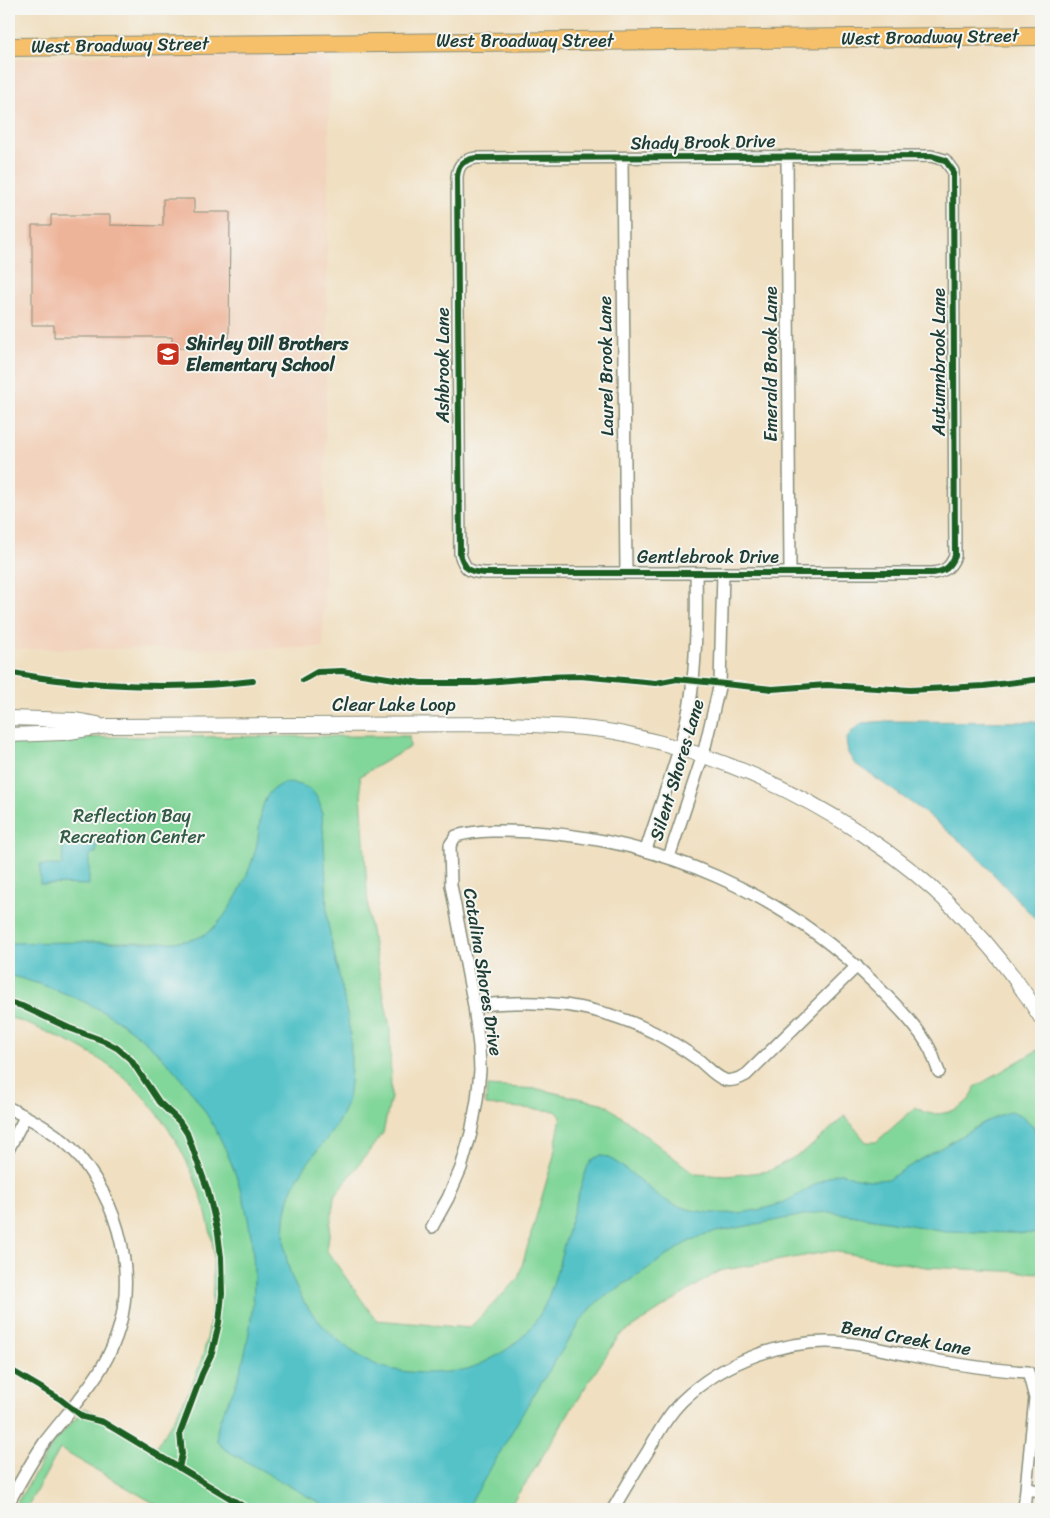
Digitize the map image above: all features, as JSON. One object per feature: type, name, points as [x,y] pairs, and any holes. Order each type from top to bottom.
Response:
[{"type":"main road","name":"West Broadway Street","points":[[9,47],[1041,36]]},
{"type":"street","name":"Shady Brook Drive","points":[[462,162],[476,158],[787,156],[931,156],[944,160]]},
{"type":"street","name":"Emerald Brook Lane","points":[[787,156],[790,572]]},
{"type":"street","name":"Laurel Brook Lane","points":[[622,158],[626,573]]},
{"type":"street","name":"Autumnbrook Lane","points":[[944,160],[953,171],[955,556],[950,566]]},
{"type":"street","name":"Ashbrook Lane","points":[[462,162],[458,169],[457,177],[459,524],[460,554],[465,568]]},
{"type":"street","name":"Gentlebrook Drive","points":[[465,568],[472,573],[933,573],[943,571],[950,566]]},
{"type":"street","name":"Silent Shores Lane","points":[[646,850],[690,703],[697,633],[696,573]]},
{"type":"street","name":"Silent Shores Lane","points":[[669,857],[704,755],[720,683],[723,573]]},
{"type":"street","name":"Clear Lake Loop","points":[[9,718],[74,720],[107,726]]},
{"type":"street","name":"Clear Lake Loop","points":[[9,735],[64,734],[107,726],[508,724],[569,727],[624,734],[704,755],[764,780],[805,800],[858,830],[905,865],[958,912],[994,954],[1030,1000],[1041,1018]]},
{"type":"street","name":"Catalina Shores Drive","points":[[432,1227],[448,1198],[461,1168],[472,1125],[480,1071],[474,1006],[451,885],[450,845],[456,836],[469,832],[508,831],[552,833],[646,850]]},
{"type":"street","points":[[646,850],[716,875],[747,890],[786,913],[857,966],[893,1002],[920,1035],[930,1050],[939,1072]]},
{"type":"street","points":[[474,1006],[510,1002],[543,1002],[581,1007],[623,1018],[656,1033],[689,1052],[724,1080],[735,1080],[746,1076],[857,966]]},
{"type":"street","points":[[9,1108],[44,1128],[77,1154],[112,1210],[125,1257],[122,1315],[117,1336],[102,1367],[72,1409],[44,1442],[9,1502]]},
{"type":"street","points":[[9,1148],[25,1117]]},
{"type":"street","name":"Bend Creek Lane","points":[[613,1509],[664,1423],[682,1402],[701,1385],[720,1373],[764,1353],[790,1345],[820,1342],[845,1343],[948,1363],[994,1370],[1028,1372],[1035,1398],[1029,1464]]},
{"type":"street","points":[[1024,1509],[1029,1464],[1041,1465]]},
{"type":"street","points":[[1026,1489],[1041,1491]]},
{"type":"shaded area","name":"Shirley Dill Brothers Elementary School","points":[[330,43],[323,648],[9,649],[9,60]]},
{"type":"green space","name":"Reflection Bay Recreation Center","points":[[409,736],[410,747],[360,776],[369,921],[390,1028],[391,1097],[383,1133],[334,1197],[327,1251],[376,1320],[469,1328],[518,1279],[553,1159],[561,1117],[556,1111],[486,1105],[487,1086],[538,1089],[605,1104],[695,1174],[727,1176],[769,1171],[807,1150],[845,1116],[866,1142],[876,1142],[916,1107],[926,1113],[934,1114],[956,1109],[968,1100],[973,1094],[975,1087],[1041,1048],[1041,1273],[926,1267],[832,1251],[719,1271],[619,1336],[571,1409],[528,1480],[507,1509],[164,1509],[60,1449],[26,1509],[17,1509],[18,1501],[54,1442],[85,1408],[155,1449],[183,1402],[200,1364],[211,1312],[213,1246],[208,1221],[192,1173],[181,1150],[152,1107],[135,1088],[104,1062],[51,1034],[9,1017],[9,742],[104,737]]},
{"type":"water","points":[[888,721],[1041,722],[1041,925],[971,850],[923,811],[854,763],[848,753],[846,740],[852,731],[862,723]]},
{"type":"water","points":[[286,783],[300,785],[311,790],[318,799],[322,813],[327,918],[347,1013],[351,1055],[347,1101],[333,1130],[303,1169],[295,1183],[289,1199],[284,1239],[287,1258],[299,1294],[322,1325],[360,1356],[379,1366],[395,1370],[422,1373],[448,1372],[463,1370],[480,1364],[501,1353],[516,1342],[538,1318],[545,1304],[556,1275],[587,1168],[592,1160],[601,1156],[614,1161],[657,1195],[677,1206],[704,1212],[745,1212],[785,1202],[836,1174],[843,1173],[869,1180],[888,1179],[985,1122],[1011,1111],[1020,1115],[1033,1127],[1040,1150],[1042,1164],[1041,1234],[946,1231],[832,1212],[814,1213],[706,1234],[686,1243],[597,1302],[582,1319],[528,1404],[467,1509],[330,1509],[224,1449],[217,1441],[218,1425],[237,1381],[248,1338],[252,1311],[254,1270],[250,1229],[240,1189],[226,1150],[206,1114],[183,1080],[155,1050],[110,1015],[53,989],[9,975],[9,943],[171,942],[196,939],[202,936],[221,920],[230,908],[250,867],[266,798],[274,788]]},
{"type":"water","points":[[63,840],[96,841],[96,853],[92,853],[89,858],[89,885],[40,884],[40,865],[62,865]]},
{"type":"building","name":"Shirley Dill Brothers Elementary School","points":[[163,199],[194,199],[194,212],[230,212],[229,348],[172,348],[172,337],[54,337],[54,325],[32,325],[32,225],[51,225],[51,215],[110,215],[110,225],[163,226]]},
{"type":"cycle path","points":[[931,156],[945,160],[953,171],[955,556],[947,568],[933,573],[484,573],[468,569],[460,554],[457,177],[462,163],[476,158],[931,156]]},
{"type":"cycle path","points":[[303,680],[317,672],[342,671],[421,683],[476,683],[580,676],[656,683],[677,679],[772,689],[827,685],[910,690],[984,686],[1041,679]]},
{"type":"cycle path","points":[[9,672],[56,680],[123,685],[197,685],[253,681]]},
{"type":"cycle path","points":[[9,1002],[117,1048],[131,1060],[159,1102],[179,1121],[187,1133],[208,1191],[218,1233],[222,1294],[219,1323],[212,1353],[180,1433],[182,1454],[179,1468]]},
{"type":"cycle path","points":[[9,1369],[60,1399],[83,1417],[103,1422],[248,1509]]},
{"type":"place","name":"Shirley Dill Brothers Elementary School","points":[[168,354]]}]
